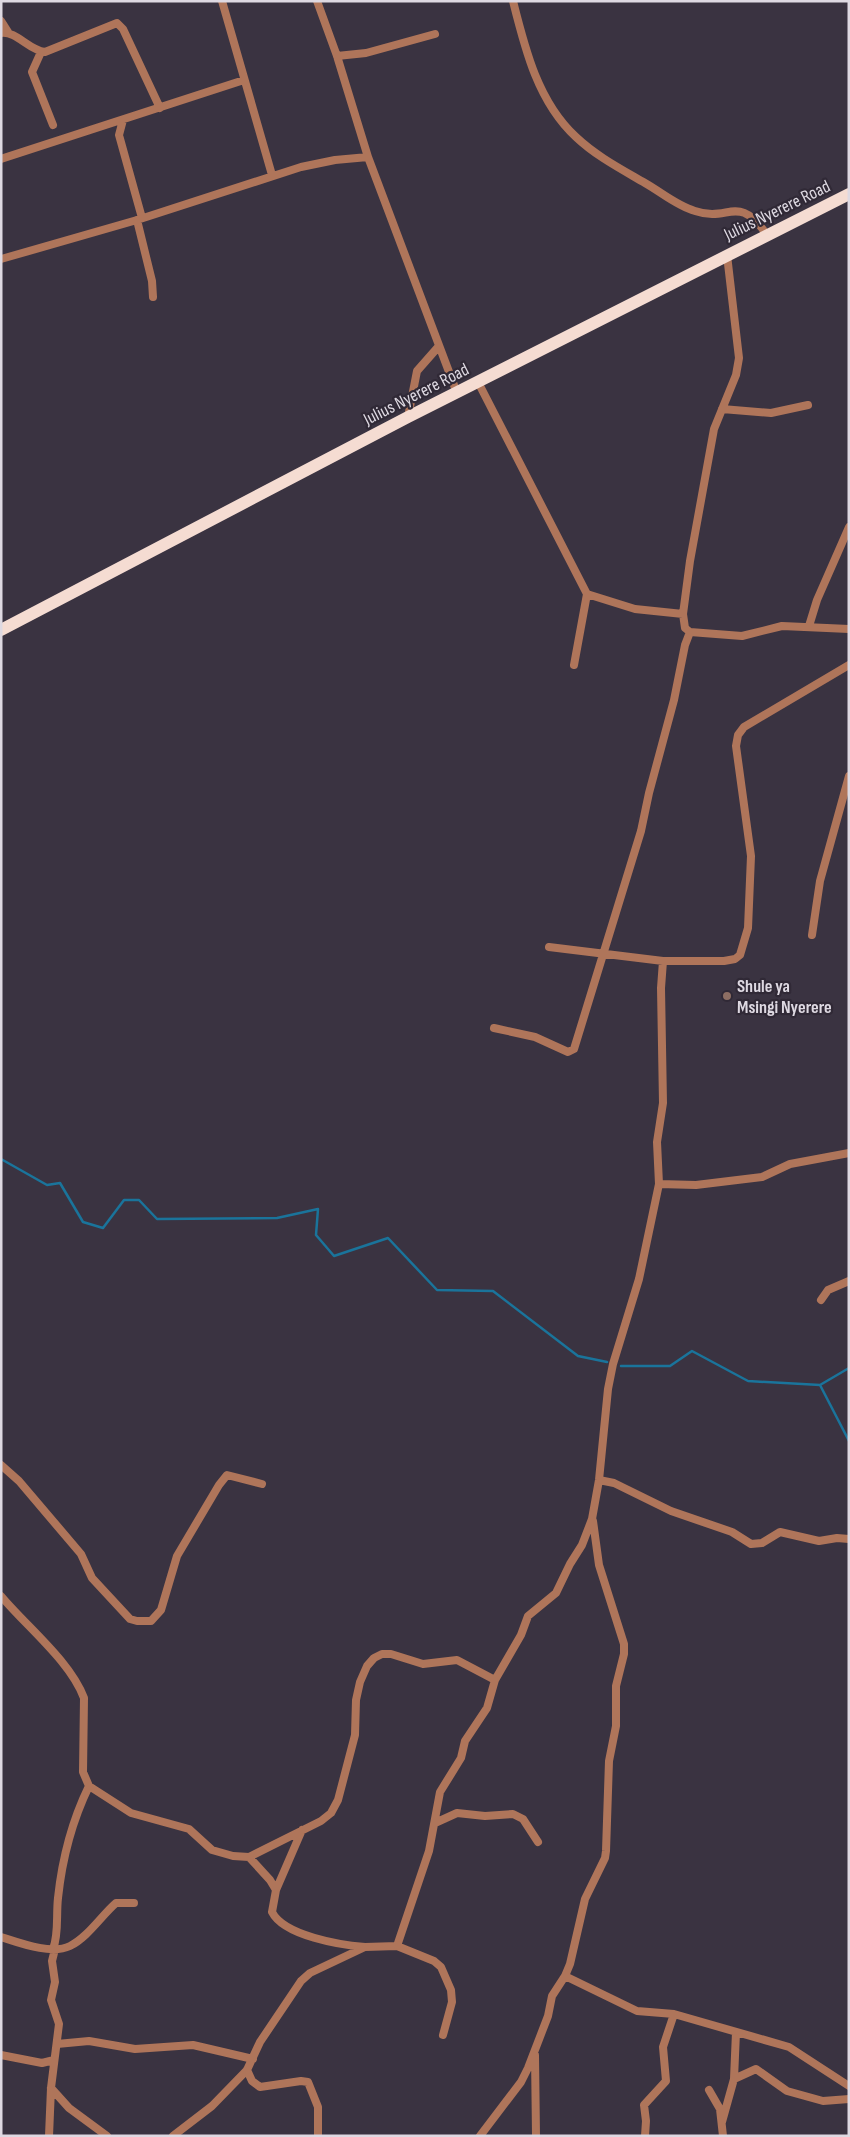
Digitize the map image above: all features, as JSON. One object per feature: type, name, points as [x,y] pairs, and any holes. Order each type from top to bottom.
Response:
[{"type":"highway","name":"Julius Nyerere Road","points":[[1,630],[408,416],[849,194]]},
{"type":"street","points":[[222,1],[272,175]]},
{"type":"street","points":[[317,1],[337,56],[368,157],[457,393]]},
{"type":"street","points":[[513,1],[527,56],[534,73],[558,115],[576,137],[618,168],[689,209],[711,214],[735,210],[748,212],[756,218],[767,234]]},
{"type":"street","points":[[1,21],[5,32],[35,51],[41,52],[58,48],[89,33],[117,23],[124,28],[160,108]]},
{"type":"street","points":[[337,56],[366,53],[435,34]]},
{"type":"street","points":[[41,52],[32,72],[53,124]]},
{"type":"street","points":[[1,159],[244,80]]},
{"type":"street","points":[[123,120],[119,135],[140,219],[152,281],[153,297]]},
{"type":"street","points":[[1,259],[140,219],[272,175],[335,160],[368,157]]},
{"type":"street","points":[[727,255],[739,358],[736,375],[714,429],[690,561],[683,614],[685,628],[690,632],[742,636],[759,633],[770,628],[809,626],[849,629]]},
{"type":"street","points":[[408,416],[417,370],[439,346]]},
{"type":"street","points":[[478,382],[586,594],[574,665]]},
{"type":"street","points":[[722,409],[771,413],[808,405]]},
{"type":"street","points":[[809,626],[817,600],[849,527]]},
{"type":"street","points":[[586,594],[635,608],[683,614]]},
{"type":"street","points":[[494,1028],[535,1037],[566,1052],[572,1051],[588,1008],[642,831],[649,793],[674,700],[685,645],[690,632]]},
{"type":"street","points":[[549,948],[663,961],[724,961],[735,959],[740,955],[748,928],[751,856],[736,746],[738,735],[744,727],[759,717],[849,665]]},
{"type":"street","points":[[812,935],[822,875],[849,776]]},
{"type":"street","points":[[397,1946],[429,1850],[440,1792],[461,1758],[464,1741],[487,1708],[495,1680],[521,1635],[528,1616],[556,1594],[570,1564],[582,1545],[592,1519],[599,1480],[608,1389],[613,1364],[639,1280],[659,1184],[657,1142],[663,1103],[661,988],[663,961]]},
{"type":"street","points":[[659,1184],[696,1185],[762,1177],[790,1164],[849,1153]]},
{"type":"street","points":[[821,1300],[828,1290],[849,1281]]},
{"type":"street","points":[[1,1465],[19,1481],[81,1554],[92,1578],[130,1618],[137,1622],[151,1621],[161,1610],[177,1556],[219,1485],[227,1475],[232,1474],[262,1484]]},
{"type":"street","points":[[599,1480],[614,1483],[671,1511],[732,1532],[751,1544],[762,1543],[780,1532],[818,1541],[837,1538],[849,1539]]},
{"type":"street","points":[[480,2136],[521,2082],[535,2050],[552,1996],[565,1976],[574,1948],[585,1899],[605,1858],[609,1761],[616,1726],[616,1686],[624,1654],[620,1625],[599,1565],[592,1519]]},
{"type":"street","points":[[1,1596],[52,1653],[80,1689],[84,1698],[83,1772],[89,1786],[131,1813],[189,1829],[212,1850],[233,1856],[248,1857],[326,1818],[338,1800],[355,1734],[356,1700],[360,1682],[367,1666],[374,1658],[382,1654],[391,1654],[424,1664],[457,1660],[495,1680]]},
{"type":"street","points":[[49,2136],[51,2088],[59,2024],[51,2000],[55,1982],[52,1961],[58,1900],[66,1850],[81,1803],[89,1786]]},
{"type":"street","points":[[435,1822],[457,1813],[485,1816],[513,1814],[523,1819],[538,1842]]},
{"type":"street","points":[[302,1830],[276,1890],[272,1912],[280,1923],[328,1942],[365,1947],[397,1946],[434,1961],[440,1967],[451,1990],[452,2002],[443,2035]]},
{"type":"street","points":[[248,1857],[270,1880],[276,1890]]},
{"type":"street","points":[[1,1937],[22,1944],[54,1949],[71,1946],[116,1903],[134,1903]]},
{"type":"street","points":[[172,2136],[212,2106],[247,2070],[260,2042],[301,1981],[310,1973],[365,1947]]},
{"type":"street","points":[[565,1976],[636,2011],[674,2014],[789,2047],[849,2086]]},
{"type":"street","points":[[645,2136],[644,2105],[666,2081],[663,2047],[674,2014]]},
{"type":"street","points":[[722,2122],[734,2079],[736,2032]]},
{"type":"street","points":[[57,2044],[89,2042],[135,2050],[193,2045],[253,2059]]},
{"type":"street","points":[[535,2050],[536,2136]]},
{"type":"street","points":[[1,2055],[42,2063],[54,2060]]},
{"type":"street","points":[[734,2079],[756,2069],[787,2091],[823,2101],[849,2099]]},
{"type":"street","points":[[247,2070],[252,2081],[260,2087],[301,2081],[308,2082],[318,2107],[318,2136]]},
{"type":"street","points":[[51,2088],[69,2108],[107,2136]]},
{"type":"street","points":[[709,2090],[717,2100],[723,2136]]},
{"type":"waterway","points":[[1,1159],[47,1185],[60,1183],[83,1222],[103,1228],[124,1200],[139,1200],[157,1219],[277,1218],[318,1209],[316,1235],[334,1256],[388,1238],[437,1290],[493,1291],[578,1356],[607,1362]]},
{"type":"waterway","points":[[621,1366],[670,1366],[692,1351],[748,1381],[820,1385],[849,1441]]},
{"type":"waterway","points":[[820,1385],[849,1368]]},
{"type":"place","name":"Shule ya Msingi Nyerere","points":[[727,996]]}]
